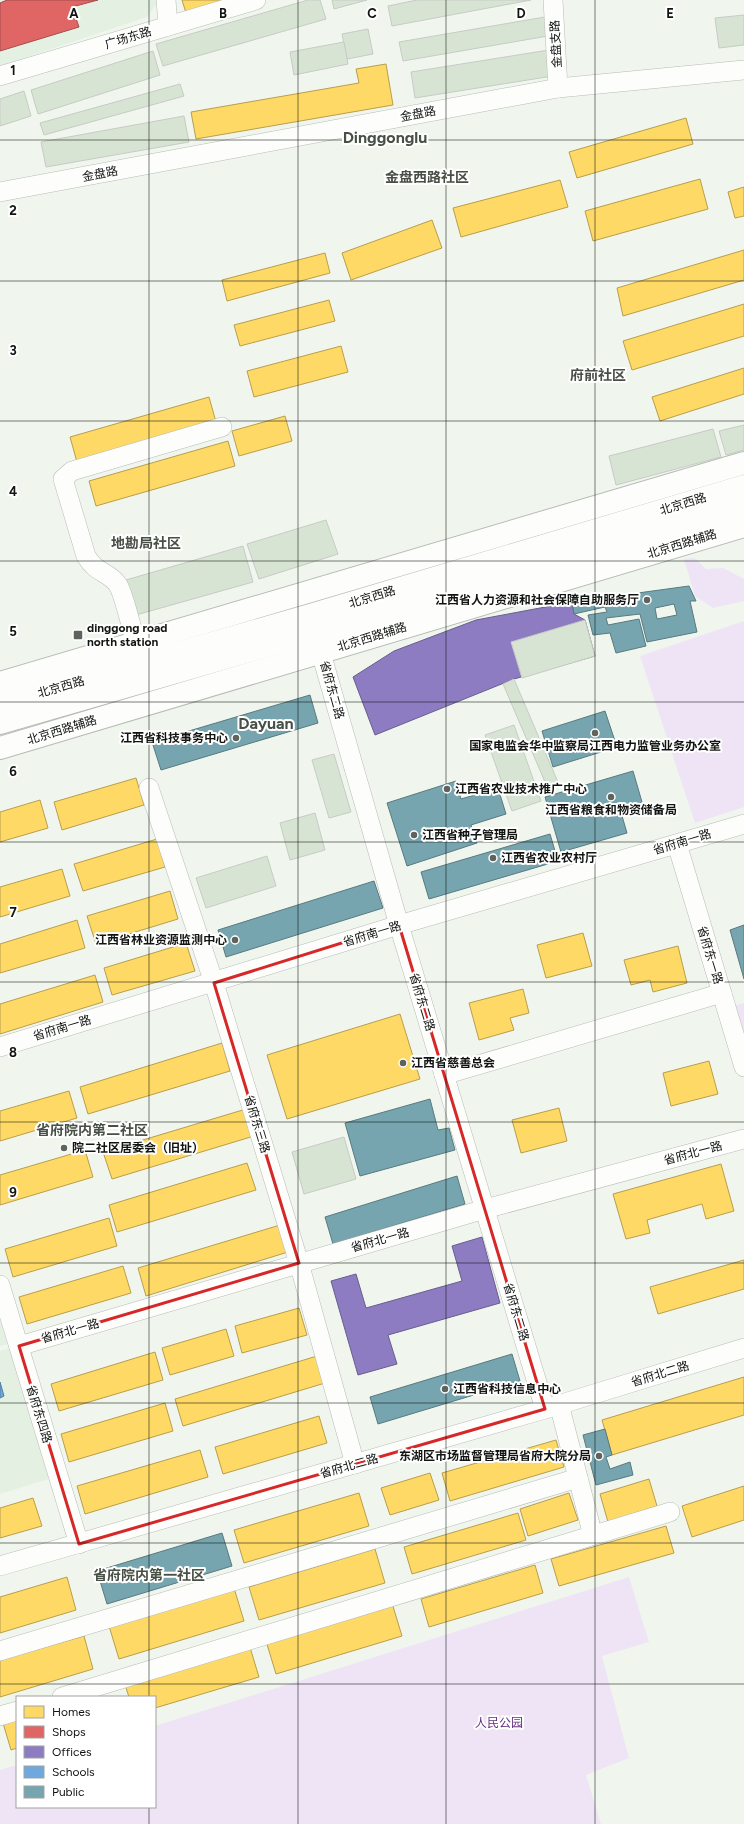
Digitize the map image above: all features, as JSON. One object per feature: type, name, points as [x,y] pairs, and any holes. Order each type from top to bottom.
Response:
[{"type":"main road","points":[[0,683],[744,463]]},
{"type":"main road","name":"北京西路","points":[[0,704],[316,633],[744,486]]},
{"type":"main road","name":"北京西路","points":[[0,723],[316,633],[744,505]]},
{"type":"main road","name":"北京西路辅路","points":[[0,748],[316,633],[744,526]]},
{"type":"street","points":[[166,0],[168,26]]},
{"type":"street","name":"广场东路","points":[[0,76],[256,0]]},
{"type":"street","name":"金盘支路","points":[[553,0],[558,88]]},
{"type":"street","name":"金盘路","points":[[0,192],[558,88],[744,70]]},
{"type":"street","points":[[136,643],[119,586],[111,578],[92,566],[86,556],[63,479],[72,471],[222,427]]},
{"type":"street","name":"省府东二路","points":[[304,593],[399,926],[485,1209],[552,1407],[578,1478],[591,1528]]},
{"type":"street","name":"省府东三路","points":[[149,788],[214,983],[300,1264],[355,1464]]},
{"type":"street","name":"省府南一路","points":[[0,1047],[399,926],[744,824]]},
{"type":"street","name":"省府东一路","points":[[677,844],[744,1067]]},
{"type":"street","points":[[444,1075],[722,993]]},
{"type":"street","name":"省府北一路","points":[[19,1346],[485,1209],[744,1139]]},
{"type":"street","name":"省府东四路","points":[[0,1285],[79,1544]]},
{"type":"street","name":"省府北二路","points":[[0,1566],[552,1407],[744,1348]]},
{"type":"street","points":[[0,1651],[578,1478]]},
{"type":"street","points":[[65,1696],[670,1512]]},
{"type":"street","points":[[0,1716],[16,1711]]},
{"type":"highlighted area","points":[[399,925],[545,1409],[79,1544],[19,1346],[299,1263],[214,983]]},
{"type":"shaded area","points":[[0,0],[159,0],[147,17],[0,66]]},
{"type":"shaded area","points":[[0,1321],[7,1344],[0,1346]]},
{"type":"shaded area","points":[[10,1348],[49,1479],[0,1494],[0,1351]]},
{"type":"green space","points":[[695,558],[706,569],[723,568],[744,579],[744,601],[713,608],[695,596],[684,559]]},
{"type":"green space","points":[[744,621],[744,807],[695,823],[640,656]]},
{"type":"green space","points":[[744,1003],[744,1056],[729,1007]]},
{"type":"green space","name":"人民公园","points":[[629,1577],[649,1642],[602,1656],[629,1758],[586,1775],[601,1824],[0,1824],[0,1770],[16,1765],[16,1808],[156,1808],[156,1726]]},
{"type":"building: Homes","points":[[182,0],[226,0],[186,13]]},
{"type":"building: Homes","points":[[386,64],[393,105],[196,139],[191,112],[359,83],[356,69]]},
{"type":"building: Homes","points":[[686,118],[693,144],[577,178],[569,152]]},
{"type":"building: Homes","points":[[700,179],[708,209],[593,241],[585,211]]},
{"type":"building: Homes","points":[[560,180],[568,207],[461,237],[453,208]]},
{"type":"building: Homes","points":[[744,187],[744,216],[735,218],[728,192]]},
{"type":"building: Homes","points":[[432,220],[442,248],[351,280],[342,253]]},
{"type":"building: Homes","points":[[744,250],[744,280],[623,316],[617,288]]},
{"type":"building: Homes","points":[[325,253],[330,273],[227,301],[222,280]]},
{"type":"building: Homes","points":[[329,300],[335,321],[240,346],[234,325]]},
{"type":"building: Homes","points":[[744,304],[744,336],[632,370],[623,341]]},
{"type":"building: Homes","points":[[341,346],[348,372],[254,397],[247,371]]},
{"type":"building: Homes","points":[[744,368],[744,394],[660,421],[652,397]]},
{"type":"building: Homes","points":[[209,397],[216,422],[77,462],[70,437]]},
{"type":"building: Homes","points":[[285,416],[292,441],[239,456],[232,431]]},
{"type":"building: Homes","points":[[228,441],[235,466],[96,506],[89,481]]},
{"type":"building: Homes","points":[[136,778],[144,805],[62,830],[54,802]]},
{"type":"building: Homes","points":[[40,800],[48,828],[0,842],[0,812]]},
{"type":"building: Homes","points":[[157,839],[165,867],[83,891],[74,864]]},
{"type":"building: Homes","points":[[62,869],[70,896],[0,917],[0,887]]},
{"type":"building: Homes","points":[[170,891],[178,919],[96,944],[87,916]]},
{"type":"building: Homes","points":[[77,920],[85,948],[0,973],[0,944]]},
{"type":"building: Homes","points":[[583,933],[592,966],[546,978],[537,945]]},
{"type":"building: Homes","points":[[186,943],[195,971],[112,995],[104,968]]},
{"type":"building: Homes","points":[[678,946],[687,983],[653,992],[650,980],[631,985],[624,960]]},
{"type":"building: Homes","points":[[95,975],[103,1002],[0,1034],[0,1004]]},
{"type":"building: Homes","points":[[523,989],[529,1013],[510,1018],[514,1030],[479,1040],[469,1003]]},
{"type":"building: Homes","points":[[400,1014],[420,1079],[287,1119],[267,1055]]},
{"type":"building: Homes","points":[[222,1043],[230,1071],[88,1114],[80,1087]]},
{"type":"building: Homes","points":[[709,1061],[718,1094],[671,1106],[663,1073]]},
{"type":"building: Homes","points":[[69,1091],[77,1118],[0,1141],[0,1111]]},
{"type":"building: Homes","points":[[559,1108],[567,1141],[521,1153],[512,1120]]},
{"type":"building: Homes","points":[[246,1109],[254,1136],[112,1179],[103,1152]]},
{"type":"building: Homes","points":[[85,1150],[93,1177],[0,1205],[0,1175]]},
{"type":"building: Homes","points":[[247,1163],[256,1190],[117,1232],[109,1205]]},
{"type":"building: Homes","points":[[721,1164],[734,1211],[706,1219],[702,1204],[647,1220],[650,1233],[626,1239],[613,1194]]},
{"type":"building: Homes","points":[[109,1218],[117,1246],[13,1277],[5,1249]]},
{"type":"building: Homes","points":[[280,1225],[288,1252],[146,1296],[138,1268]]},
{"type":"building: Homes","points":[[744,1260],[744,1289],[658,1314],[650,1287]]},
{"type":"building: Homes","points":[[123,1266],[131,1293],[27,1324],[19,1297]]},
{"type":"building: Homes","points":[[299,1308],[307,1335],[242,1353],[235,1326]]},
{"type":"building: Homes","points":[[226,1329],[234,1356],[170,1375],[162,1348]]},
{"type":"building: Homes","points":[[155,1352],[163,1380],[59,1411],[51,1384]]},
{"type":"building: Homes","points":[[317,1356],[325,1383],[183,1426],[175,1399]]},
{"type":"building: Homes","points":[[744,1377],[744,1415],[612,1455],[602,1420]]},
{"type":"building: Homes","points":[[165,1403],[173,1431],[69,1462],[61,1434]]},
{"type":"building: Homes","points":[[319,1416],[327,1443],[223,1474],[215,1447]]},
{"type":"building: Homes","points":[[556,1440],[564,1467],[450,1501],[442,1473]]},
{"type":"building: Homes","points":[[200,1450],[208,1477],[85,1514],[77,1486]]},
{"type":"building: Homes","points":[[430,1473],[439,1500],[390,1515],[381,1488]]},
{"type":"building: Homes","points":[[649,1479],[657,1506],[608,1522],[600,1494]]},
{"type":"building: Homes","points":[[744,1486],[744,1520],[692,1537],[682,1506]]},
{"type":"building: Homes","points":[[359,1493],[369,1526],[244,1563],[234,1530]]},
{"type":"building: Homes","points":[[569,1493],[578,1520],[528,1536],[520,1509]]},
{"type":"building: Homes","points":[[33,1498],[42,1526],[0,1538],[0,1508]]},
{"type":"building: Homes","points":[[518,1513],[526,1540],[412,1574],[404,1547]]},
{"type":"building: Homes","points":[[666,1526],[674,1553],[559,1586],[551,1559]]},
{"type":"building: Homes","points":[[375,1549],[385,1583],[259,1620],[249,1587]]},
{"type":"building: Homes","points":[[535,1565],[543,1593],[429,1627],[421,1599]]},
{"type":"building: Homes","points":[[67,1577],[76,1610],[0,1633],[0,1597]]},
{"type":"building: Homes","points":[[234,1588],[244,1621],[119,1659],[109,1626]]},
{"type":"building: Homes","points":[[392,1603],[402,1636],[276,1674],[266,1641]]},
{"type":"building: Homes","points":[[84,1636],[93,1669],[0,1697],[0,1660]]},
{"type":"building: Homes","points":[[249,1644],[259,1677],[156,1708],[156,1696],[129,1696],[124,1682]]},
{"type":"building: Homes","points":[[16,1718],[16,1748],[11,1750],[3,1723]]},
{"type":"building: Shops","points":[[7,0],[98,0],[72,7],[79,27],[0,51],[0,3]]},
{"type":"building: Shops","points":[[498,644],[507,672],[379,714],[370,687]]},
{"type":"building: Offices","points":[[572,602],[574,614],[585,620],[595,656],[514,679],[375,735],[353,677],[394,651],[476,620]]},
{"type":"building: Offices","points":[[482,1237],[500,1303],[388,1335],[397,1364],[358,1375],[331,1281],[356,1274],[366,1308],[462,1281],[452,1246]]},
{"type":"building: Schools","points":[[0,1382],[4,1396],[0,1398]]},
{"type":"building: Public","points":[[689,586],[696,601],[690,601],[697,632],[647,642],[640,614],[606,618],[608,625],[639,619],[646,646],[616,653],[610,633],[593,635],[588,615],[607,612],[605,607],[574,614],[572,602]],"holes":[[[674,604],[677,615],[657,619],[655,608]]]},
{"type":"building: Public","points":[[310,695],[318,723],[161,770],[152,742]]},
{"type":"building: Public","points":[[605,711],[617,747],[553,767],[542,731]]},
{"type":"building: Public","points":[[633,771],[642,802],[620,809],[627,833],[561,852],[545,797]]},
{"type":"building: Public","points":[[456,781],[461,799],[498,788],[506,814],[471,825],[477,843],[407,866],[387,803]]},
{"type":"building: Public","points":[[550,834],[558,861],[429,899],[421,872]]},
{"type":"building: Public","points":[[374,881],[383,908],[226,957],[218,930]]},
{"type":"building: Public","points":[[744,925],[744,979],[730,930]]},
{"type":"building: Public","points":[[430,1099],[438,1130],[449,1128],[455,1150],[360,1176],[345,1123]]},
{"type":"building: Public","points":[[457,1176],[465,1204],[333,1244],[325,1217]]},
{"type":"building: Public","name":"江西省科技信息中心","points":[[512,1354],[520,1381],[378,1424],[370,1397]]},
{"type":"building: Public","name":"东湖区市场监督管理局省府大院分局","points":[[605,1429],[612,1455],[606,1457],[610,1469],[630,1462],[633,1475],[596,1485],[583,1435]]},
{"type":"building: Public","points":[[222,1533],[232,1566],[107,1604],[97,1571]]},
{"type":"building: Other","points":[[308,0],[320,0],[326,19],[163,66],[156,44]]},
{"type":"building: Other","points":[[332,0],[367,0],[334,9]]},
{"type":"building: Other","points":[[417,0],[531,0],[392,26],[388,6]]},
{"type":"building: Other","points":[[744,15],[744,45],[719,48],[715,18]]},
{"type":"building: Other","points":[[545,17],[548,36],[403,61],[399,42]]},
{"type":"building: Other","points":[[368,29],[373,54],[347,59],[342,34]]},
{"type":"building: Other","points":[[344,42],[348,64],[294,75],[290,52]]},
{"type":"building: Other","points":[[549,50],[553,76],[415,98],[411,72]]},
{"type":"building: Other","points":[[153,51],[160,75],[38,114],[31,90]]},
{"type":"building: Other","points":[[180,84],[184,96],[44,135],[40,123]]},
{"type":"building: Other","points":[[24,91],[31,116],[0,126],[0,99]]},
{"type":"building: Other","points":[[184,116],[189,142],[46,167],[41,142]]},
{"type":"building: Other","points":[[744,425],[744,450],[726,455],[719,431]]},
{"type":"building: Other","points":[[713,429],[721,457],[616,485],[609,456]]},
{"type":"building: Other","points":[[326,520],[338,554],[259,579],[247,544]]},
{"type":"building: Other","points":[[243,546],[253,582],[136,615],[126,580]]},
{"type":"building: Other","points":[[585,620],[595,656],[522,678],[511,642]]},
{"type":"building: Other","points":[[514,679],[560,787],[548,789],[503,684]]},
{"type":"building: Other","points":[[514,725],[541,801],[512,811],[485,735]]},
{"type":"building: Other","points":[[334,754],[351,812],[329,818],[312,760]]},
{"type":"building: Other","points":[[315,813],[325,850],[290,860],[280,823]]},
{"type":"building: Other","points":[[267,856],[276,886],[206,908],[196,878]]},
{"type":"building: Other","points":[[344,1137],[356,1179],[304,1194],[292,1152]]},
{"type":"place","name":"江西省人力资源和社会保障自助服务厅","points":[[647,600]]},
{"type":"place","name":"dinggong road north station","points":[[78,635]]},
{"type":"place","name":"国家电监会华中监察局江西电力监管业务办公室","points":[[595,733]]},
{"type":"place","name":"江西省科技事务中心","points":[[236,738]]},
{"type":"place","name":"江西省农业技术推广中心","points":[[447,789]]},
{"type":"place","name":"江西省粮食和物资储备局","points":[[611,797]]},
{"type":"place","name":"江西省种子管理局","points":[[414,835]]},
{"type":"place","name":"江西省农业农村厅","points":[[493,858]]},
{"type":"place","name":"江西省林业资源监测中心","points":[[235,940]]},
{"type":"place","name":"江西省慈善总会","points":[[403,1063]]},
{"type":"place","name":"院二社区居委会（旧址）","points":[[64,1148]]},
{"type":"place","name":"江西省科技信息中心","points":[[445,1389]]},
{"type":"place","name":"东湖区市场监督管理局省府大院分局","points":[[599,1456]]},
{"type":"district","name":"Dinggonglu","points":[[385,137]]},
{"type":"district","name":"金盘西路社区","points":[[427,177]]},
{"type":"district","name":"府前社区","points":[[598,375]]},
{"type":"district","name":"地勘局社区","points":[[146,543]]},
{"type":"district","name":"Dayuan","points":[[266,723]]},
{"type":"district","name":"省府院内第二社区","points":[[92,1130]]},
{"type":"district","name":"省府院内第一社区","points":[[149,1575]]}]
